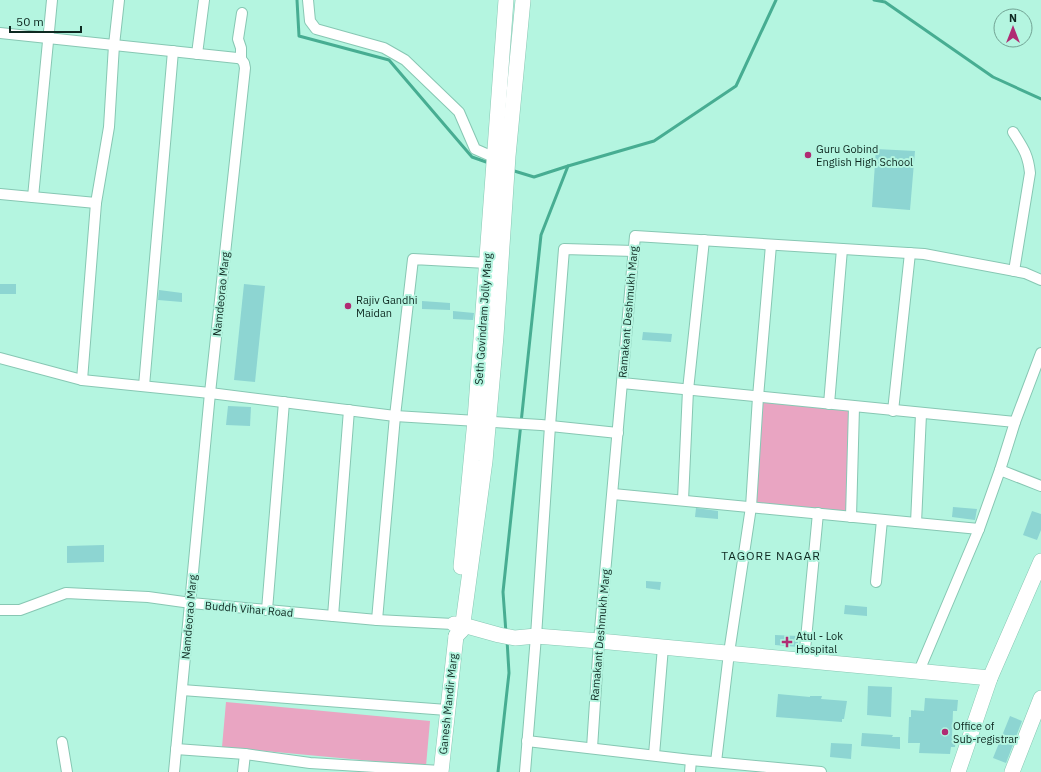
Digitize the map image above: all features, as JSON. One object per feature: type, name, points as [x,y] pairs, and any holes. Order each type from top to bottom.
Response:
[{"type":"street","points":[[33,198],[52,0]]},
{"type":"street","points":[[82,380],[96,204],[109,128],[114,45],[119,0]]},
{"type":"street","points":[[197,54],[204,0]]},
{"type":"street","points":[[308,0],[310,21],[316,29],[384,48],[405,60],[459,112],[475,149],[501,161],[523,0]]},
{"type":"street","name":"Seth Govindram Jolly Marg","points":[[457,628],[457,606],[482,421],[487,263],[501,161],[506,0]]},
{"type":"street","name":"Namdeorao Marg","points":[[174,772],[210,393],[245,68],[241,59],[241,48],[238,39],[242,13]]},
{"type":"street","points":[[0,33],[49,37],[241,59]]},
{"type":"street","points":[[144,386],[173,52]]},
{"type":"street","points":[[1013,132],[1028,159],[1030,173],[1014,271]]},
{"type":"street","points":[[482,421],[496,336],[499,184]]},
{"type":"street","points":[[0,194],[96,204]]},
{"type":"street","name":"Ramakant Deshmukh Marg","points":[[592,748],[599,641],[635,236],[924,254],[1025,273],[1041,280]]},
{"type":"street","points":[[683,500],[688,390],[704,240]]},
{"type":"street","points":[[716,762],[729,653],[750,507],[771,245]]},
{"type":"street","points":[[525,772],[536,636],[545,426],[564,249],[634,251]]},
{"type":"street","points":[[829,404],[842,249]]},
{"type":"street","points":[[893,411],[910,253]]},
{"type":"street","points":[[376,620],[395,416],[413,259],[487,263]]},
{"type":"street","points":[[919,671],[979,529],[1015,422],[1041,353]]},
{"type":"street","points":[[0,358],[82,380],[210,393],[395,416],[511,423],[618,433]]},
{"type":"street","points":[[622,384],[1015,422]]},
{"type":"street","points":[[267,610],[284,402]]},
{"type":"street","points":[[851,517],[854,407]]},
{"type":"street","points":[[333,616],[349,410]]},
{"type":"street","points":[[916,523],[921,414]]},
{"type":"street","points":[[1000,470],[1041,486]]},
{"type":"street","points":[[612,494],[979,529]]},
{"type":"street","points":[[804,660],[818,513]]},
{"type":"street","points":[[876,582],[882,520]]},
{"type":"street","points":[[958,772],[990,678],[1041,561]]},
{"type":"street","name":"Buddh Vihar Road","points":[[0,610],[20,610],[66,593],[148,597],[191,603],[457,628]]},
{"type":"street","points":[[457,628],[515,638],[536,636],[599,641],[990,678]]},
{"type":"street","name":"Ganesh Mandir Marg","points":[[441,772],[457,628]]},
{"type":"street","points":[[654,755],[663,647]]},
{"type":"street","points":[[182,690],[447,710]]},
{"type":"street","points":[[1012,772],[1041,698]]},
{"type":"street","points":[[527,741],[691,760],[821,772]]},
{"type":"street","points":[[62,742],[67,772]]},
{"type":"street","points":[[176,749],[244,754],[309,767],[441,772]]},
{"type":"street","points":[[243,772],[244,754]]},
{"type":"street","points":[[690,772],[691,760]]},
{"type":"shaded area","points":[[758,397],[854,407],[851,517],[751,507]]},
{"type":"shaded area","points":[[226,702],[430,721],[426,766],[222,747]]},
{"type":"building","points":[[876,149],[915,151],[910,210],[872,207]]},
{"type":"building","points":[[0,284],[16,284],[16,294],[0,294]]},
{"type":"building","points":[[244,284],[265,286],[255,382],[234,380]]},
{"type":"building","points":[[159,290],[182,293],[182,302],[158,300]]},
{"type":"building","points":[[422,301],[450,303],[450,310],[422,309]]},
{"type":"building","points":[[453,311],[474,313],[473,320],[453,319]]},
{"type":"building","points":[[643,332],[672,334],[671,342],[642,340]]},
{"type":"building","points":[[228,406],[251,407],[250,426],[226,425]]},
{"type":"building","points":[[953,507],[977,509],[975,520],[952,517]]},
{"type":"building","points":[[696,508],[718,511],[718,519],[695,517]]},
{"type":"building","points":[[1032,511],[1041,514],[1041,530],[1037,540],[1023,535]]},
{"type":"building","points":[[104,545],[104,562],[67,563],[67,546]]},
{"type":"building","points":[[646,581],[661,582],[660,590],[646,588]]},
{"type":"building","points":[[845,605],[867,607],[867,616],[844,614]]},
{"type":"building","points":[[775,635],[798,636],[798,647],[775,645]]},
{"type":"building","points":[[868,686],[892,687],[891,717],[867,715]]},
{"type":"building","points":[[778,694],[810,697],[822,696],[821,699],[847,701],[844,719],[842,719],[842,722],[776,717]]},
{"type":"building","points":[[925,698],[958,700],[957,711],[953,711],[952,737],[956,737],[955,747],[951,747],[950,754],[919,753],[920,743],[908,743],[909,717],[911,717],[911,710],[924,711]]},
{"type":"building","points":[[1010,716],[1022,721],[1006,763],[993,758]]},
{"type":"building","points":[[862,733],[893,735],[892,737],[900,737],[900,749],[861,746]]},
{"type":"building","points":[[831,743],[852,744],[851,759],[830,757]]},
{"type":"waterway","points":[[297,0],[299,36],[389,60],[472,157],[489,163]]},
{"type":"waterway","points":[[511,170],[534,177],[654,141],[736,86],[776,0]]},
{"type":"waterway","points":[[874,0],[885,2],[993,77],[1041,99]]},
{"type":"waterway","points":[[506,633],[503,592],[541,235],[568,166]]},
{"type":"waterway","points":[[498,772],[509,673],[507,640]]},
{"type":"place","name":"Guru Gobind English High School","points":[[808,155]]},
{"type":"place","name":"Rajiv Gandhi Maidan","points":[[348,306]]},
{"type":"place","name":"Atul - Lok Hospital","points":[[787,642]]},
{"type":"place","name":"Office of Sub-registrar","points":[[945,732]]},
{"type":"district","name":"TAGORE NAGAR","points":[[771,556]]}]
